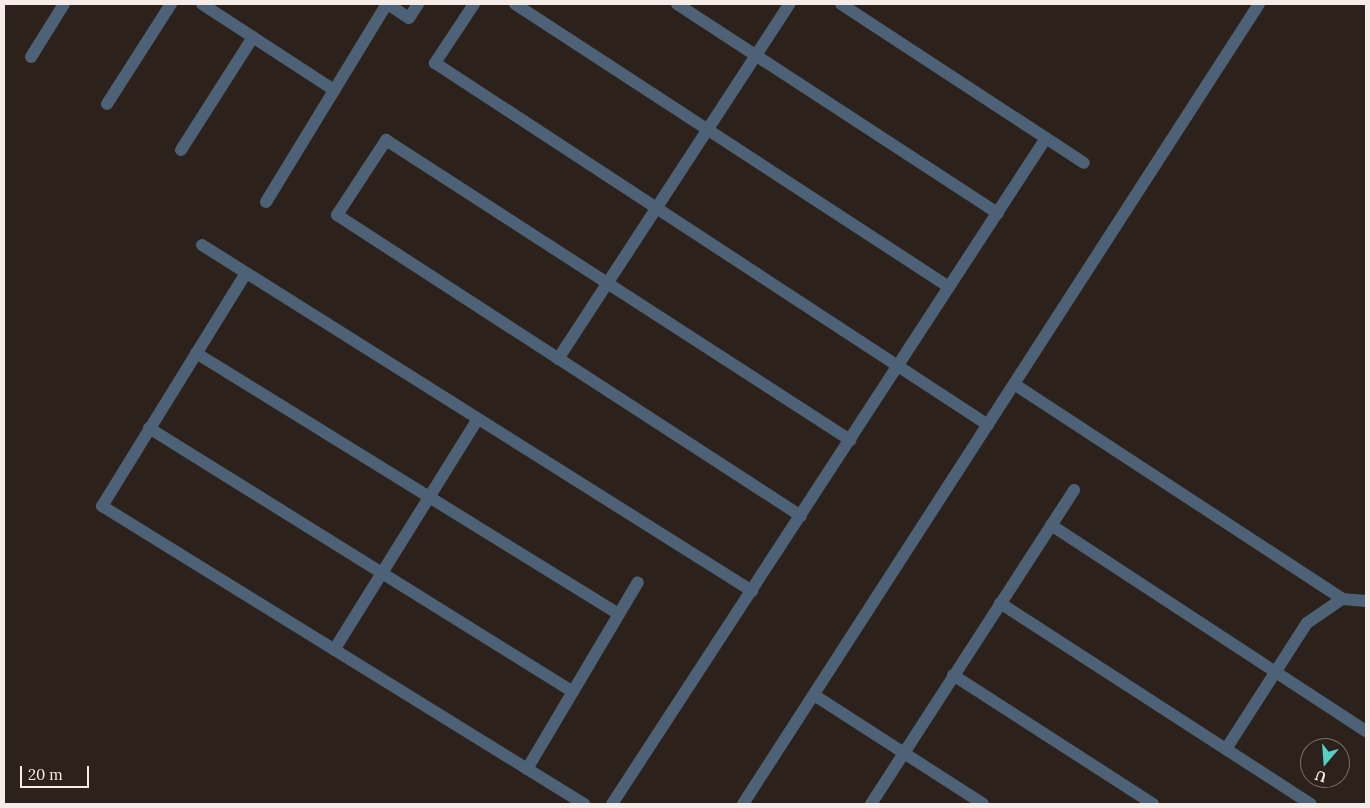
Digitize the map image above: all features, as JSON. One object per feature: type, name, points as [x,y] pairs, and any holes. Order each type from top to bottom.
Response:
[{"type":"street","points":[[31,57],[64,4]]},
{"type":"street","points":[[107,104],[171,4]]},
{"type":"street","points":[[202,4],[334,90]]},
{"type":"street","points":[[266,202],[388,4],[409,18],[418,4]]},
{"type":"street","points":[[474,4],[435,63],[988,424]]},
{"type":"street","points":[[515,4],[949,287]]},
{"type":"street","points":[[677,4],[998,213]]},
{"type":"street","points":[[558,359],[789,4]]},
{"type":"street","points":[[841,4],[1084,163]]},
{"type":"street","points":[[743,804],[1259,4]]},
{"type":"street","points":[[181,150],[253,37]]},
{"type":"street","points":[[612,804],[1046,138]]},
{"type":"street","points":[[801,516],[337,215],[386,140],[850,440]]},
{"type":"street","points":[[202,245],[752,591]]},
{"type":"street","points":[[246,273],[102,506],[584,804]]},
{"type":"street","points":[[196,353],[619,614]]},
{"type":"street","points":[[1014,384],[1342,599],[1366,601]]},
{"type":"street","points":[[334,650],[478,419]]},
{"type":"street","points":[[149,428],[573,692]]},
{"type":"street","points":[[871,804],[1074,490]]},
{"type":"street","points":[[1051,525],[1366,731]]},
{"type":"street","points":[[527,769],[638,582]]},
{"type":"street","points":[[1226,749],[1307,623],[1342,599]]},
{"type":"street","points":[[1000,603],[1311,804]]},
{"type":"street","points":[[953,675],[1153,804]]},
{"type":"street","points":[[814,695],[983,804]]}]
